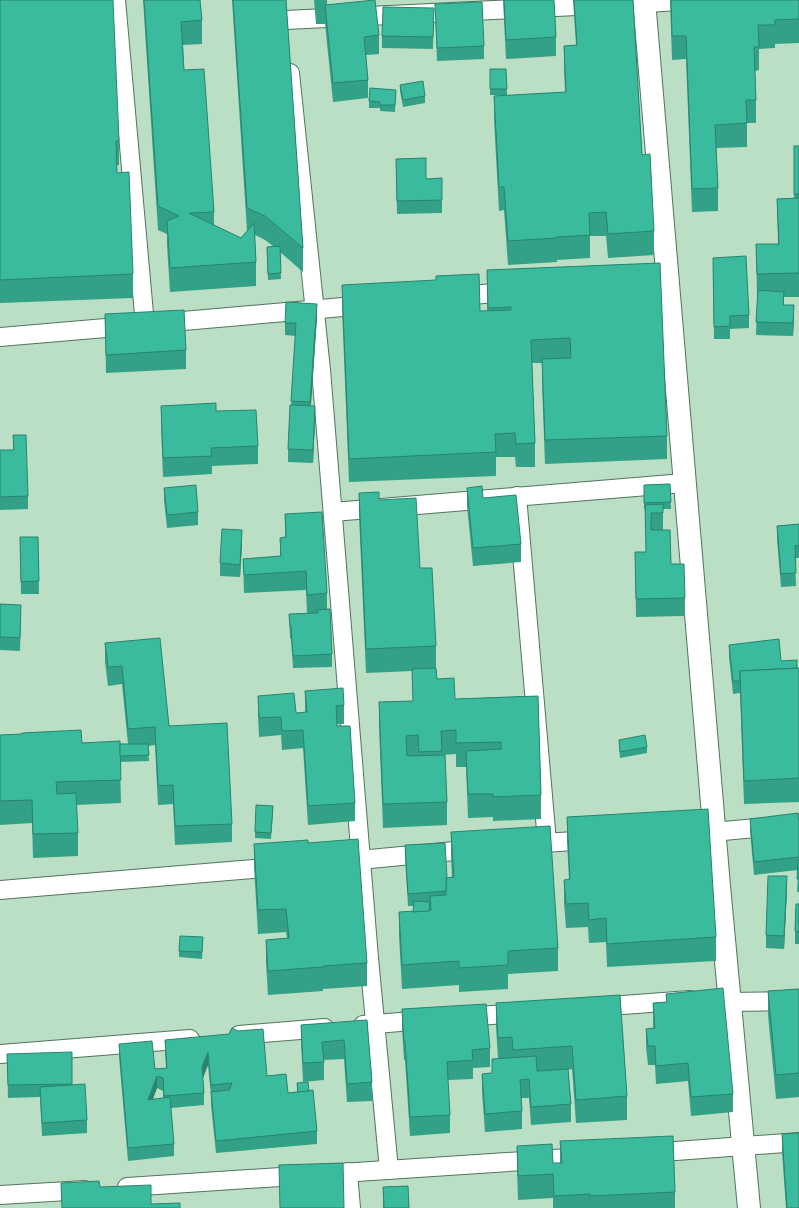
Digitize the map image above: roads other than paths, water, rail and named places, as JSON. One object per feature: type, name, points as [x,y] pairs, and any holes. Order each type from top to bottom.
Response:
[{"type":"main road","points":[[644,1],[659,278],[684,483],[714,833],[750,1208]]},
{"type":"street","points":[[116,0],[144,325]]},
{"type":"street","points":[[285,21],[489,5],[695,0]]},
{"type":"street","points":[[289,59],[321,370],[360,860],[389,1170]]},
{"type":"street","points":[[440,298],[526,290]]},
{"type":"street","points":[[0,337],[385,303]]},
{"type":"street","points":[[332,512],[684,483]]},
{"type":"street","points":[[517,496],[547,842]]},
{"type":"street","points":[[682,835],[799,824]]},
{"type":"street","points":[[329,863],[547,842],[611,839]]},
{"type":"street","points":[[0,890],[298,866]]},
{"type":"street","points":[[580,1008],[699,999],[730,1002],[799,1001]]},
{"type":"street","points":[[226,1036],[541,1011]]},
{"type":"street","points":[[0,1054],[203,1038]]},
{"type":"street","points":[[634,1154],[799,1142]]},
{"type":"street","points":[[0,1195],[602,1156]]},
{"type":"street","points":[[348,1172],[351,1208]]}]
